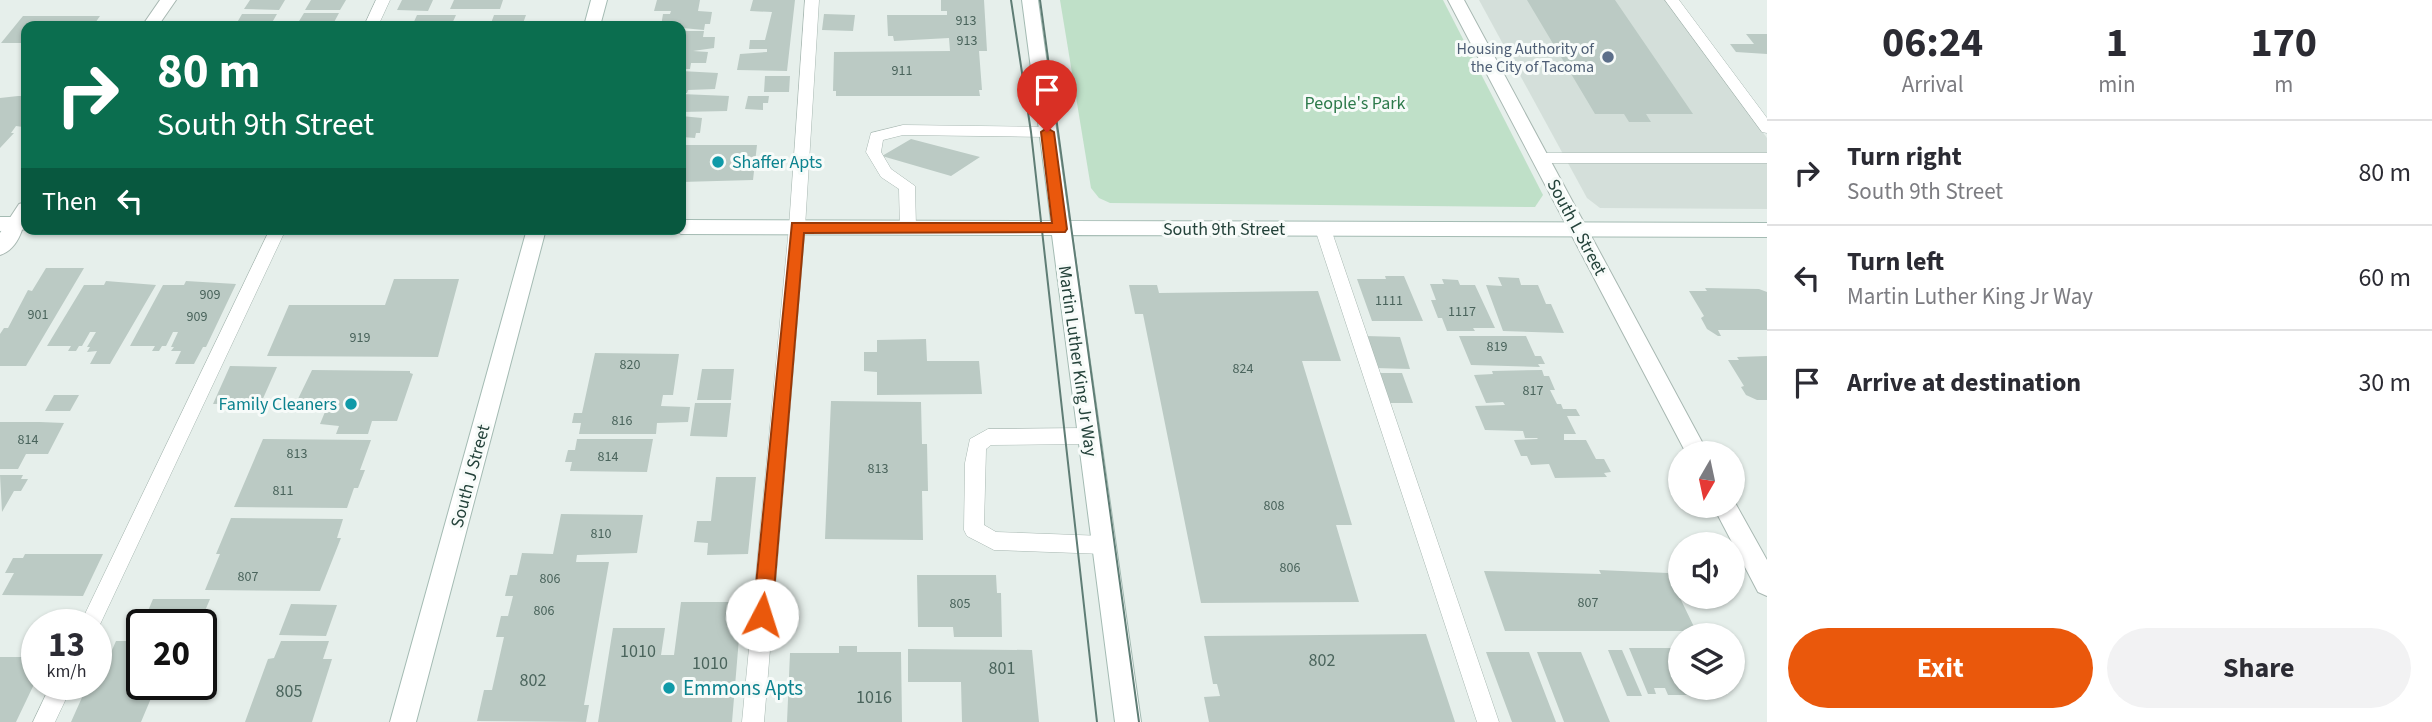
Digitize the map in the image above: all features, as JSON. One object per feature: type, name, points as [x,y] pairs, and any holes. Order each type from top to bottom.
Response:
[{"type":"street","points":[[153,21],[168,0]]},
{"type":"street","points":[[593,21],[599,0]]},
{"type":"street","name":"Martin Luther King Jr Way","points":[[1030,0],[1128,722]]},
{"type":"street","name":"South L Street","points":[[1456,0],[1691,441]]},
{"type":"street","points":[[0,248],[17,220]]},
{"type":"street","name":"South 9th Street","points":[[686,227],[1767,230]]},
{"type":"street","name":"South J Street","points":[[403,722],[535,235]]},
{"type":"street","points":[[1731,518],[1767,584]]},
{"type":"lane","points":[[373,21],[383,0]]},
{"type":"lane","points":[[753,722],[797,227],[812,0]]},
{"type":"lane","points":[[1672,0],[1767,128]]},
{"type":"lane","points":[[908,228],[907,186],[886,173],[873,152],[876,137],[903,130],[1047,132]]},
{"type":"lane","points":[[1540,159],[1767,158]]},
{"type":"lane","points":[[1323,229],[1489,722]]},
{"type":"lane","points":[[98,609],[275,235]]},
{"type":"lane","points":[[1088,436],[988,437],[977,445],[974,463],[974,530],[993,541],[1104,545]]},
{"type":"lane","points":[[44,722],[54,700]]},
{"type":"shaded area","points":[[1479,0],[1666,0],[1767,138],[1767,209],[1600,208],[1587,198]]},
{"type":"green space","name":"People's Park","points":[[1060,0],[1443,0],[1543,195],[1535,207],[1110,203],[1099,198],[1091,188]]},
{"type":"building","points":[[250,0],[285,0],[279,10],[244,9]]},
{"type":"building","points":[[311,0],[346,0],[340,10],[305,10]]},
{"type":"building","points":[[402,0],[433,0],[428,11],[397,10]]},
{"type":"building","points":[[454,0],[503,0],[500,9],[450,9]]},
{"type":"building","points":[[657,0],[700,0],[698,11],[712,12],[710,24],[705,24],[704,30],[686,28],[686,21],[662,21],[663,14],[670,14],[671,11],[654,11]]},
{"type":"building","points":[[753,0],[795,0],[787,71],[737,70],[740,54],[767,52],[767,49],[749,49],[750,40],[765,40],[772,12],[750,11]]},
{"type":"building","points":[[941,0],[984,0],[987,51],[979,51],[982,90],[979,90],[980,96],[836,96],[836,91],[833,91],[834,52],[950,51],[949,38],[894,41],[893,36],[888,36],[887,15],[947,15],[947,11],[941,11]]},
{"type":"building","name":"Housing Authority of the City of Tacoma","points":[[1527,0],[1615,0],[1693,114],[1646,114],[1651,122],[1629,122],[1624,114],[1595,114]]},
{"type":"building","points":[[304,13],[339,13],[335,21],[299,21]]},
{"type":"building","points":[[242,14],[277,14],[273,21],[238,21]]},
{"type":"building","points":[[824,14],[855,15],[853,31],[822,30]]},
{"type":"building","points":[[417,15],[456,15],[453,21],[414,21]]},
{"type":"building","points":[[494,15],[526,15],[524,21],[492,21]]},
{"type":"building","points":[[23,16],[100,16],[96,21],[21,21],[21,43],[1,43]]},
{"type":"building","points":[[686,31],[704,31],[703,37],[715,37],[714,48],[693,51],[708,52],[706,63],[691,63],[690,69],[686,69]]},
{"type":"building","points":[[1746,34],[1767,34],[1767,54],[1736,52],[1730,44],[1754,44]]},
{"type":"building","points":[[686,71],[718,73],[715,89],[688,90],[687,93]]},
{"type":"building","points":[[765,76],[790,76],[789,92],[764,92]]},
{"type":"building","points":[[686,94],[729,96],[727,111],[686,112]]},
{"type":"building","points":[[21,96],[21,127],[16,126],[11,133],[14,133],[0,148],[0,98]]},
{"type":"building","points":[[748,96],[769,96],[768,103],[763,103],[763,110],[745,109]]},
{"type":"building","points":[[686,116],[702,118],[700,133],[696,133],[695,138],[686,137]]},
{"type":"building","points":[[911,139],[980,157],[951,176],[882,156]]},
{"type":"building","name":"Shaffer Apts","points":[[686,145],[757,145],[753,180],[686,182]]},
{"type":"building","points":[[46,268],[84,268],[26,366],[0,366],[0,334],[4,328],[8,328],[28,290],[32,291]]},
{"type":"building","points":[[1385,276],[1404,276],[1423,321],[1372,321],[1357,279],[1386,279]]},
{"type":"building","points":[[1498,277],[1519,278],[1521,285],[1538,285],[1546,304],[1551,304],[1564,333],[1503,331],[1486,285],[1502,286]]},
{"type":"building","points":[[394,279],[459,279],[438,357],[267,356],[289,305],[385,305]]},
{"type":"building","points":[[1442,279],[1458,280],[1460,285],[1475,285],[1495,328],[1447,331],[1431,300],[1436,300],[1430,284],[1444,284]]},
{"type":"building","points":[[106,281],[156,285],[110,364],[90,364],[97,351],[87,352],[90,347],[87,347],[96,332],[90,332],[76,351],[68,351],[71,346],[47,346],[84,285],[104,285]]},
{"type":"building","points":[[186,281],[236,284],[206,347],[203,347],[194,364],[175,364],[181,351],[171,351],[174,347],[171,347],[178,332],[173,332],[166,346],[162,346],[159,351],[152,351],[155,346],[130,346],[163,285],[184,285]]},
{"type":"building","points":[[1129,285],[1157,285],[1159,293],[1318,291],[1341,361],[1302,361],[1352,525],[1336,525],[1359,602],[1201,603],[1143,314],[1135,314]]},
{"type":"building","points":[[1705,288],[1759,289],[1767,292],[1767,330],[1718,330],[1721,336],[1718,336],[1707,329],[1701,318],[1704,316],[1689,291],[1707,291]]},
{"type":"building","points":[[1366,336],[1400,337],[1410,369],[1375,368]]},
{"type":"building","points":[[1459,336],[1526,336],[1535,356],[1541,356],[1545,364],[1538,364],[1540,367],[1471,365]]},
{"type":"building","points":[[926,339],[927,361],[979,361],[982,394],[877,395],[877,372],[864,371],[864,352],[877,352],[877,340]]},
{"type":"building","points":[[595,353],[679,354],[673,395],[663,395],[661,406],[690,407],[688,422],[657,423],[656,434],[579,434],[581,423],[572,423],[574,413],[582,413]]},
{"type":"building","points":[[1767,356],[1767,400],[1757,400],[1746,395],[1741,387],[1744,386],[1728,360]]},
{"type":"building","points":[[230,366],[277,367],[261,403],[213,404]]},
{"type":"building","points":[[702,369],[734,369],[731,400],[697,400]]},
{"type":"building","name":"Family Cleaners","points":[[312,370],[410,371],[413,374],[397,421],[372,421],[368,434],[336,434],[339,426],[320,424],[327,407],[299,407],[301,402],[297,401]]},
{"type":"building","points":[[1542,370],[1544,376],[1549,376],[1555,390],[1550,390],[1557,404],[1561,404],[1563,409],[1576,409],[1580,416],[1567,416],[1576,434],[1564,434],[1564,440],[1586,440],[1596,459],[1604,459],[1611,472],[1604,473],[1607,477],[1555,478],[1549,464],[1531,465],[1527,456],[1521,456],[1514,440],[1537,438],[1525,438],[1523,431],[1485,430],[1475,406],[1505,405],[1503,402],[1486,403],[1474,375],[1493,374],[1492,371]]},
{"type":"building","points":[[1379,373],[1402,373],[1413,403],[1389,403]]},
{"type":"building","points":[[54,395],[79,395],[70,411],[45,411]]},
{"type":"building","points":[[831,401],[921,402],[922,444],[927,444],[928,491],[922,491],[923,540],[825,539]]},
{"type":"building","points":[[695,403],[731,403],[727,437],[690,436]]},
{"type":"building","points":[[0,422],[64,423],[48,454],[26,454],[18,469],[0,469]]},
{"type":"building","points":[[263,439],[371,440],[360,470],[365,470],[358,488],[354,488],[347,508],[234,507]]},
{"type":"building","points":[[577,439],[653,439],[647,472],[570,471],[572,462],[565,462],[568,450],[575,450]]},
{"type":"building","points":[[0,475],[23,475],[21,479],[28,479],[21,491],[14,491],[2,512]]},
{"type":"building","points":[[716,477],[756,477],[748,554],[707,555],[708,543],[694,542],[697,521],[711,521]]},
{"type":"building","points":[[561,514],[643,515],[637,553],[577,555],[576,562],[609,562],[584,705],[589,705],[586,722],[477,721],[484,690],[492,690],[504,637],[496,637],[501,616],[508,616],[513,596],[505,596],[510,575],[517,575],[522,553],[553,554]]},
{"type":"building","points":[[231,518],[343,519],[337,538],[341,538],[320,591],[205,590]]},
{"type":"building","points":[[25,554],[103,554],[83,596],[2,595],[14,573],[5,573],[13,558],[23,558]]},
{"type":"building","points":[[1599,570],[1668,573],[1668,609],[1685,609],[1692,623],[1668,623],[1668,631],[1505,631],[1484,571],[1601,574]]},
{"type":"building","points":[[917,575],[996,575],[997,593],[1001,593],[1002,637],[954,637],[953,627],[918,627]]},
{"type":"building","points":[[153,599],[210,599],[206,609],[149,609]]},
{"type":"building","name":"Emmons Apts","points":[[681,602],[742,602],[732,722],[598,722],[613,628],[665,628],[661,655],[674,655]]},
{"type":"building","points":[[291,604],[337,605],[326,636],[279,635]]},
{"type":"building","points":[[1426,634],[1455,722],[1209,722],[1204,697],[1220,696],[1217,684],[1213,684],[1204,636]]},
{"type":"building","points":[[116,641],[126,641],[126,700],[150,700],[141,722],[71,722],[81,700],[112,700],[112,650]]},
{"type":"building","points":[[281,641],[329,641],[323,659],[332,659],[312,722],[245,722],[268,659],[274,658]]},
{"type":"building","points":[[839,646],[857,646],[857,652],[901,652],[902,722],[787,722],[790,653],[839,653]]},
{"type":"building","points":[[1629,648],[1668,648],[1668,695],[1665,688],[1654,688],[1656,694],[1648,694]]},
{"type":"building","points":[[908,649],[1032,650],[1039,722],[962,722],[961,682],[908,682]]},
{"type":"building","points":[[1608,650],[1622,650],[1642,696],[1627,696]]},
{"type":"building","points":[[1486,652],[1529,652],[1556,722],[1512,722]]},
{"type":"building","points":[[1537,652],[1581,652],[1610,722],[1564,722]]},
{"type":"building","points":[[0,657],[21,657],[21,700],[26,700],[16,722],[0,722]]},
{"type":"tram line","points":[[1011,0],[1031,132],[1097,722]]},
{"type":"tram line","points":[[1040,0],[1139,722]]},
{"type":"place","name":"Housing Authority of the City of Tacoma","points":[[1608,57]]},
{"type":"place","name":"Shaffer Apts","points":[[718,162]]},
{"type":"place","name":"Family Cleaners","points":[[351,404]]},
{"type":"place","name":"Emmons Apts","points":[[669,688]]},
{"type":"route","points":[[762,615],[797,227],[1060,229],[1047,132]]}]
